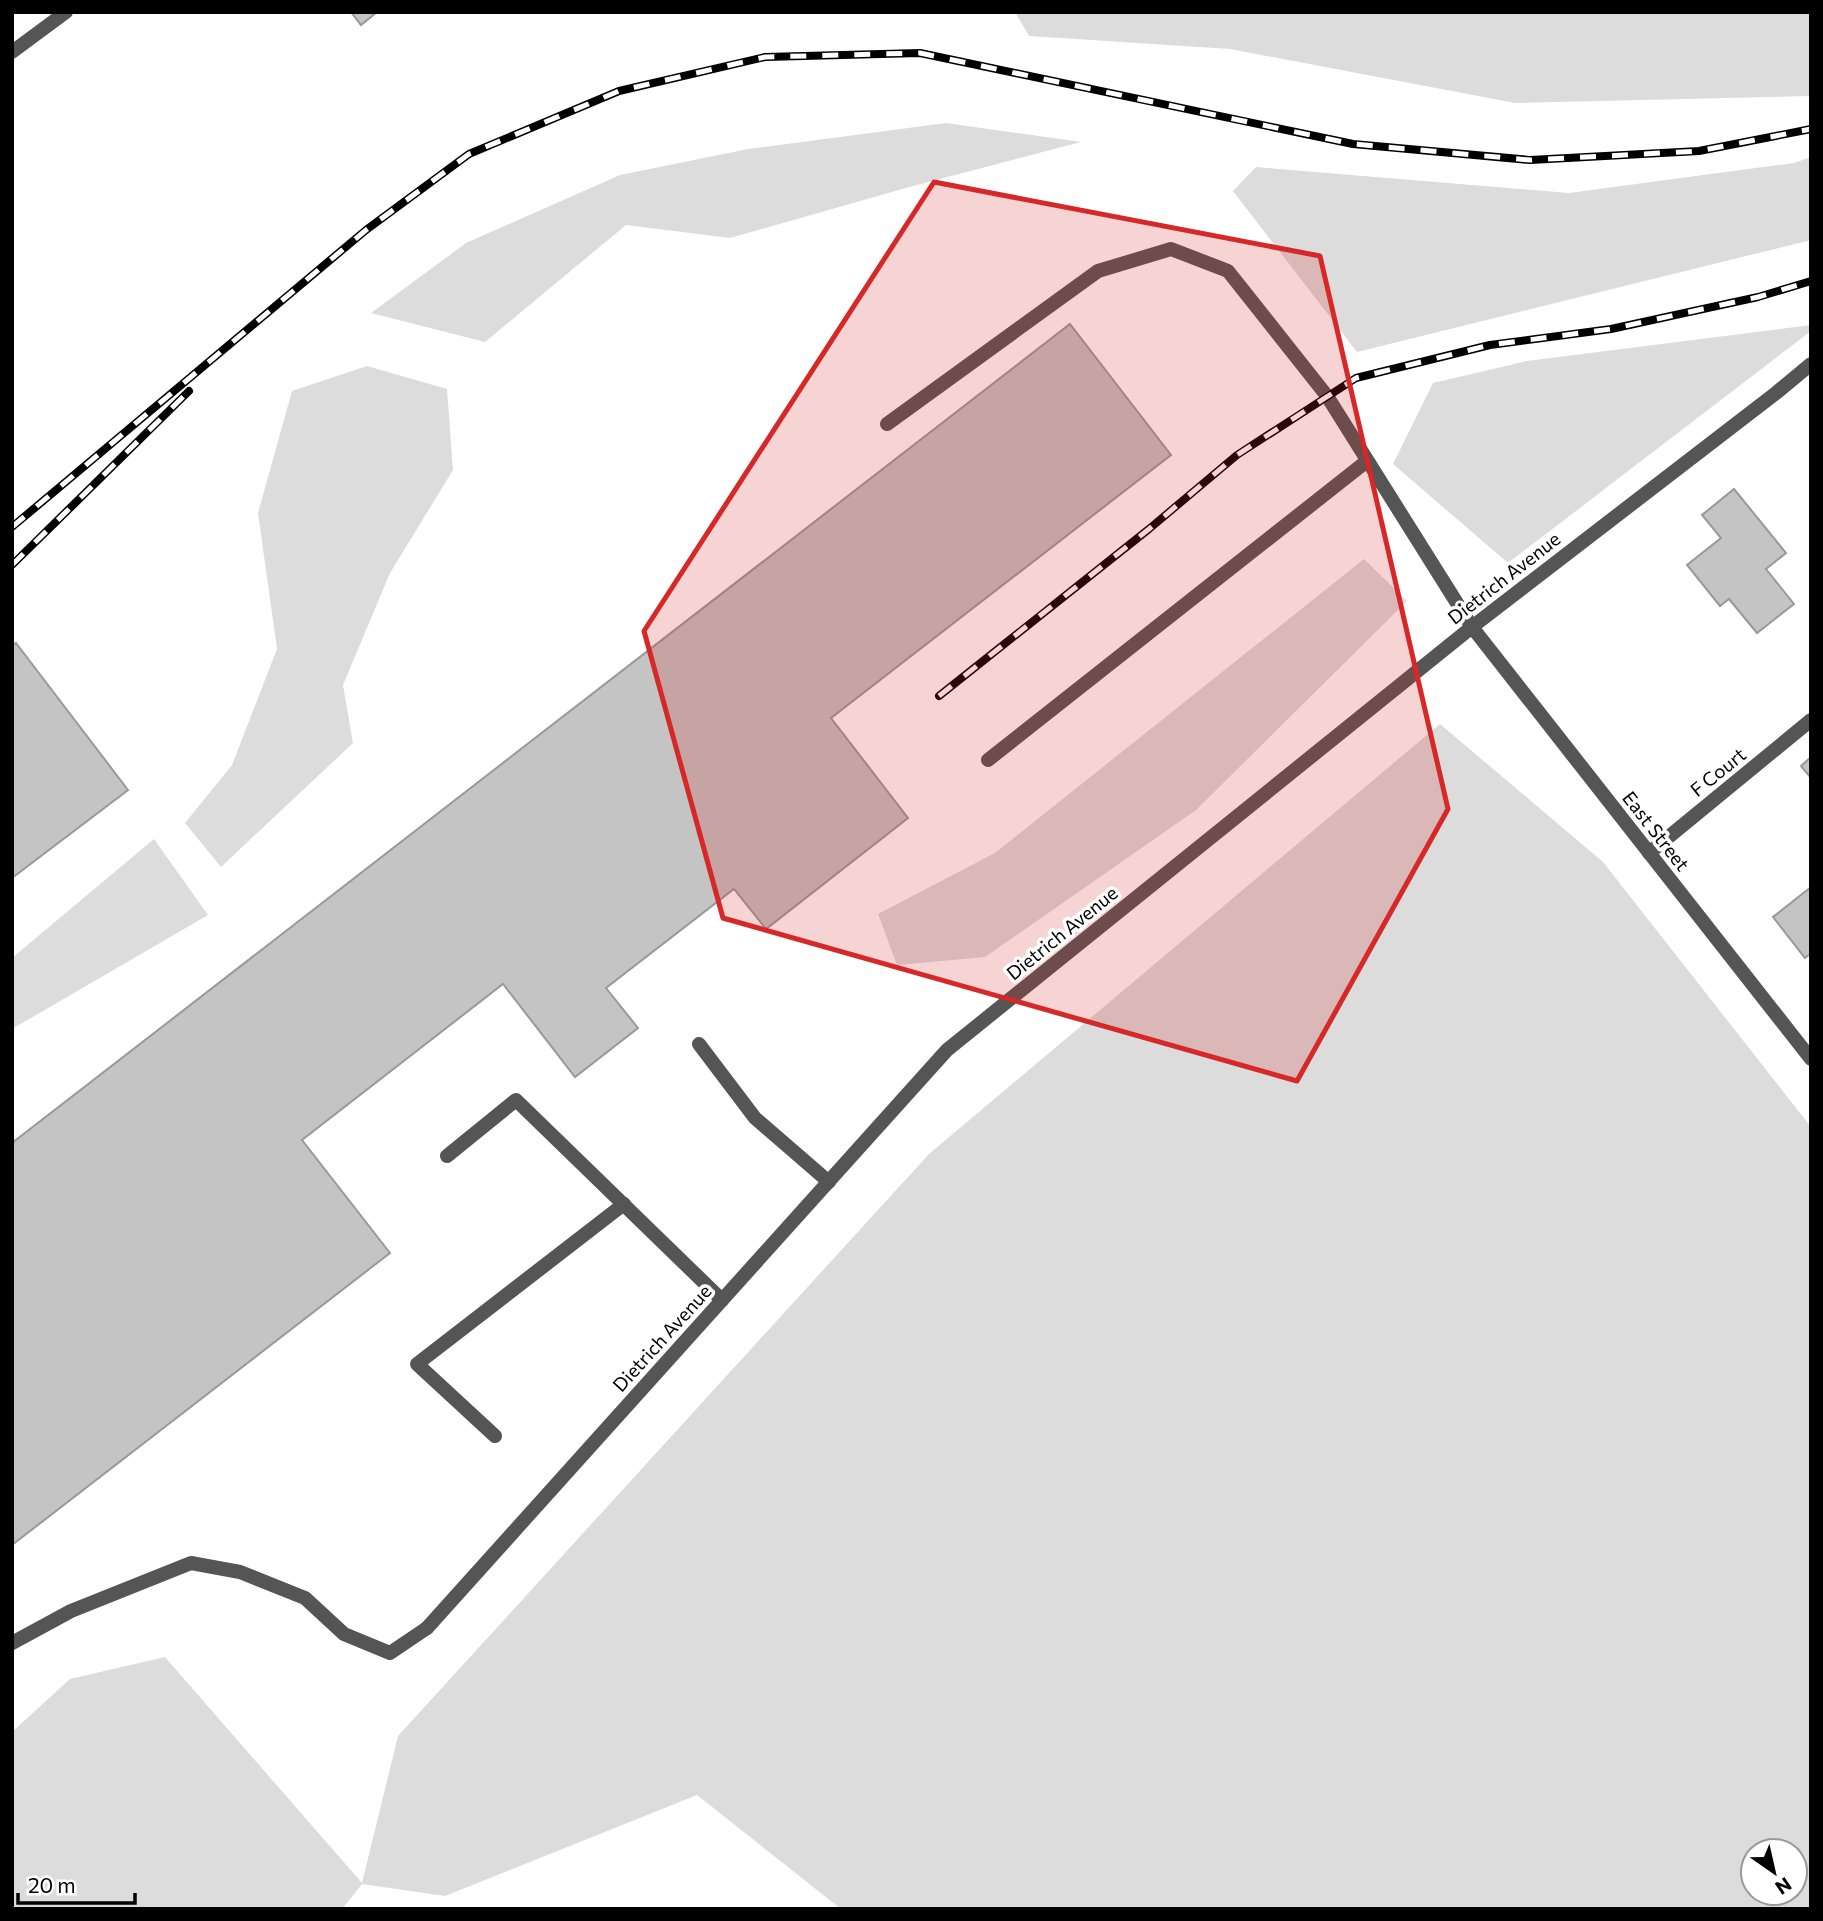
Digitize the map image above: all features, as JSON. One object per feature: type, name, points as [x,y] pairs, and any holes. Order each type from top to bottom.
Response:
[{"type":"street","points":[[12,52],[66,12]]},
{"type":"street","name":"East Street","points":[[887,424],[1098,271],[1171,249],[1228,271],[1327,396],[1472,627],[1811,1059]]},
{"type":"street","name":"Dietrich Avenue","points":[[12,1643],[71,1611],[191,1563],[240,1572],[305,1598],[344,1634],[390,1653],[427,1628],[947,1050],[1472,627],[1811,364]]},
{"type":"street","points":[[988,760],[1367,461]]},
{"type":"street","name":"F Court","points":[[1649,853],[1811,720]]},
{"type":"street","points":[[699,1044],[755,1118],[829,1182]]},
{"type":"street","points":[[447,1156],[516,1100],[722,1300]]},
{"type":"street","points":[[495,1436],[417,1364],[624,1204]]},
{"type":"highlighted area","points":[[934,182],[1320,256],[1448,809],[1297,1081],[723,918],[644,631]]},
{"type":"shaded area","points":[[1015,12],[1811,12],[1811,96],[1515,103],[1230,49],[1029,36]]},
{"type":"shaded area","points":[[946,123],[1081,142],[730,238],[626,225],[485,342],[371,313],[466,243],[620,175],[748,149]]},
{"type":"shaded area","points":[[1811,157],[1811,240],[1357,352],[1233,191],[1256,167],[1569,193],[1794,163]]},
{"type":"shaded area","points":[[1811,325],[1811,331],[1508,563],[1393,464],[1433,383],[1527,361]]},
{"type":"shaded area","points":[[367,366],[447,389],[453,470],[390,573],[343,685],[353,743],[221,867],[185,823],[232,765],[277,649],[258,513],[292,391]]},
{"type":"shaded area","points":[[1364,559],[1407,601],[1196,810],[985,957],[897,965],[878,914],[995,853]]},
{"type":"shaded area","points":[[1440,724],[1603,862],[1811,1127],[1811,1909],[841,1909],[697,1795],[445,1896],[362,1884],[342,1909],[12,1909],[12,1732],[70,1679],[165,1657],[362,1883],[398,1736],[929,1154]]},
{"type":"shaded area","points":[[154,839],[208,915],[12,1029],[12,958]]},
{"type":"building","points":[[351,12],[377,12],[361,25]]},
{"type":"building","points":[[1070,324],[1171,455],[831,718],[908,818],[766,929],[734,889],[606,988],[638,1028],[575,1077],[503,984],[302,1140],[390,1253],[12,1545],[12,1143]]},
{"type":"building","points":[[1734,489],[1786,553],[1766,569],[1794,604],[1757,633],[1729,599],[1720,606],[1687,565],[1721,538],[1702,515]]},
{"type":"building","points":[[16,643],[128,790],[12,878],[12,646]]},
{"type":"building","points":[[1811,757],[1811,778],[1801,766]]},
{"type":"building","points":[[1811,887],[1811,953],[1805,958],[1773,917]]},
{"type":"railway","points":[[12,527],[366,230],[469,154],[619,91],[765,57],[920,53],[1353,144],[1530,160],[1699,151],[1811,129]]},
{"type":"railway","points":[[939,696],[1149,529],[1237,455],[1356,378],[1490,345],[1611,329],[1758,297],[1811,281]]},
{"type":"railway","points":[[12,565],[189,391]]}]
